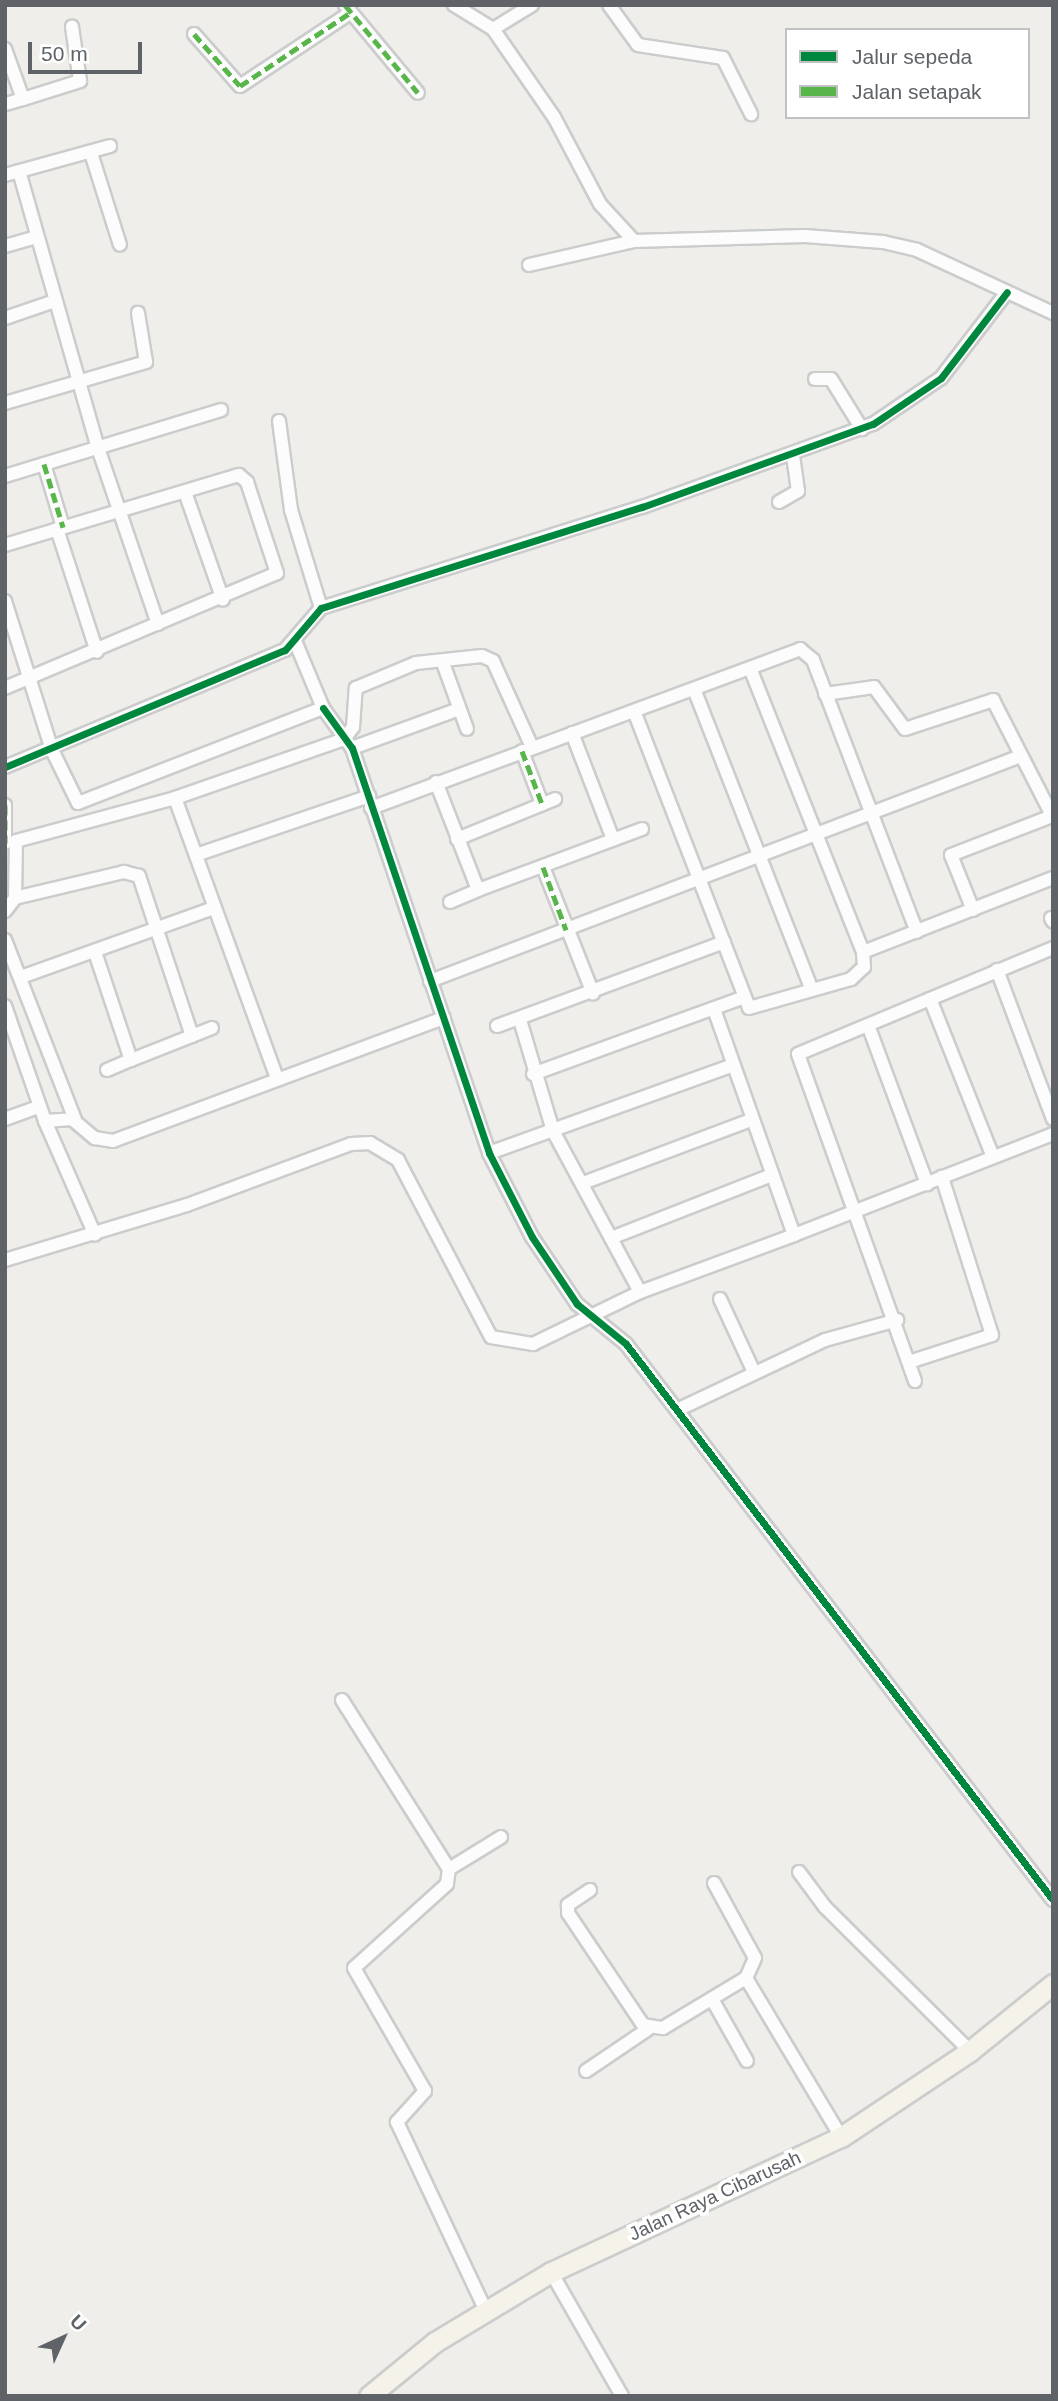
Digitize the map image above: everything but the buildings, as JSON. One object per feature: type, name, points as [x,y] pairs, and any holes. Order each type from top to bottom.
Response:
[{"type":"main road","name":"Jalan Raya Cibarusah","points":[[369,2396],[486,2311],[552,2274],[841,2137],[970,2051],[1052,1984]]},
{"type":"main road","name":"Jalan Raya Cibarusah","points":[[377,2396],[438,2346],[552,2274],[845,2140],[973,2055],[1053,1990]]},
{"type":"street","points":[[454,5],[493,29],[554,117],[600,204],[634,241]]},
{"type":"street","points":[[493,29],[532,5]]},
{"type":"street","points":[[609,5],[635,44],[725,60],[751,114]]},
{"type":"street","points":[[194,34],[240,86],[348,9],[418,93]]},
{"type":"street","points":[[5,104],[80,81],[72,27]]},
{"type":"street","points":[[5,49],[23,99]]},
{"type":"street","points":[[5,175],[110,146]]},
{"type":"street","points":[[91,153],[120,245]]},
{"type":"street","points":[[19,171],[98,447],[124,509],[158,624]]},
{"type":"street","points":[[529,265],[634,241],[805,236],[883,242],[918,250],[1053,313]]},
{"type":"street","points":[[5,246],[36,237]]},
{"type":"street","points":[[5,767],[52,750],[295,641],[304,621],[321,608],[793,455],[862,429],[931,387],[1007,292]]},
{"type":"street","points":[[5,318],[55,301]]},
{"type":"street","points":[[5,403],[149,360],[138,313]]},
{"type":"street","points":[[815,379],[831,379],[862,429]]},
{"type":"street","points":[[5,476],[221,411]]},
{"type":"street","points":[[279,421],[291,510],[321,608]]},
{"type":"street","points":[[779,502],[798,491],[793,455]]},
{"type":"street","points":[[44,464],[97,652]]},
{"type":"street","points":[[5,545],[239,475],[247,482],[276,576],[29,681],[5,688]]},
{"type":"street","points":[[185,492],[223,600]]},
{"type":"street","points":[[5,601],[8,618],[69,795],[84,804],[323,708]]},
{"type":"street","points":[[295,641],[323,708],[348,743],[489,1153],[532,1237],[591,1316],[619,1336],[1053,1900]]},
{"type":"street","points":[[197,855],[436,782],[800,649],[813,660],[917,932]]},
{"type":"street","points":[[348,743],[359,685],[416,663],[443,663],[482,656],[493,661],[548,802],[457,839]]},
{"type":"street","points":[[443,663],[467,729]]},
{"type":"street","points":[[634,711],[724,942],[742,999],[755,1009],[860,973],[863,952],[750,668]]},
{"type":"street","points":[[825,694],[874,687],[905,729],[993,700],[1018,757],[1052,816],[951,855],[973,910]]},
{"type":"street","points":[[694,689],[812,990]]},
{"type":"street","points":[[5,911],[15,898],[20,838],[175,798],[459,709]]},
{"type":"street","points":[[572,733],[613,839]]},
{"type":"street","points":[[430,981],[1018,757]]},
{"type":"street","points":[[436,782],[478,890]]},
{"type":"street","points":[[175,798],[277,1079]]},
{"type":"street","points":[[5,805],[5,843]]},
{"type":"street","points":[[450,902],[642,829]]},
{"type":"street","points":[[543,867],[593,993]]},
{"type":"street","points":[[15,898],[132,872],[142,882],[155,930],[192,1036]]},
{"type":"street","points":[[863,952],[1053,878]]},
{"type":"street","points":[[21,977],[214,908]]},
{"type":"street","points":[[5,940],[75,1120],[95,1138],[113,1141],[444,1018]]},
{"type":"street","points":[[498,1026],[593,993],[724,942]]},
{"type":"street","points":[[915,1381],[897,1320],[798,1054],[1053,948]]},
{"type":"street","points":[[95,952],[131,1060]]},
{"type":"street","points":[[997,970],[1053,1119]]},
{"type":"street","points":[[533,1074],[742,999]]},
{"type":"street","points":[[930,999],[993,1157]]},
{"type":"street","points":[[5,1006],[45,1121],[95,1235]]},
{"type":"street","points":[[714,1009],[751,1120],[794,1235]]},
{"type":"street","points":[[520,1020],[533,1074],[553,1131],[640,1292]]},
{"type":"street","points":[[868,1024],[927,1184]]},
{"type":"street","points":[[107,1070],[212,1028]]},
{"type":"street","points":[[489,1153],[733,1065]]},
{"type":"street","points":[[5,1119],[40,1106]]},
{"type":"street","points":[[45,1121],[75,1120]]},
{"type":"street","points":[[583,1183],[751,1120]]},
{"type":"street","points":[[5,1260],[95,1235],[351,1144],[370,1143],[398,1160],[491,1337],[533,1345],[640,1292],[858,1213],[1053,1134]]},
{"type":"street","points":[[611,1238],[772,1175]]},
{"type":"street","points":[[909,1362],[992,1335],[942,1177]]},
{"type":"street","points":[[720,1299],[753,1370]]},
{"type":"street","points":[[677,1410],[753,1370],[897,1320]]},
{"type":"street","points":[[342,1700],[449,1869],[447,1884],[354,1968],[425,2091],[397,2122],[486,2311]]},
{"type":"street","points":[[449,1869],[501,1837]]},
{"type":"street","points":[[799,1872],[825,1907],[970,2051]]},
{"type":"street","points":[[586,2071],[648,2029],[712,1999],[746,1978],[755,1958],[714,1883]]},
{"type":"street","points":[[590,1890],[568,1905],[568,1913],[648,2029]]},
{"type":"street","points":[[746,1978],[841,2137]]},
{"type":"street","points":[[712,1999],[747,2061]]},
{"type":"street","points":[[552,2274],[622,2396]]},
{"type":"marked path","points":[[345,5],[418,93]]},
{"type":"marked path","points":[[194,34],[240,86],[350,13]]},
{"type":"marked path","points":[[44,464],[63,527]]},
{"type":"marked path","points":[[522,751],[542,804]]},
{"type":"marked path","points":[[5,805],[5,843]]},
{"type":"marked path","points":[[543,867],[566,930]]},
{"type":"cycle path","points":[[5,767],[285,650],[321,608],[642,507],[873,424],[941,378],[1007,292]]},
{"type":"cycle path","points":[[323,708],[352,748],[489,1153],[532,1237],[577,1304],[626,1344],[1053,1900]]}]
